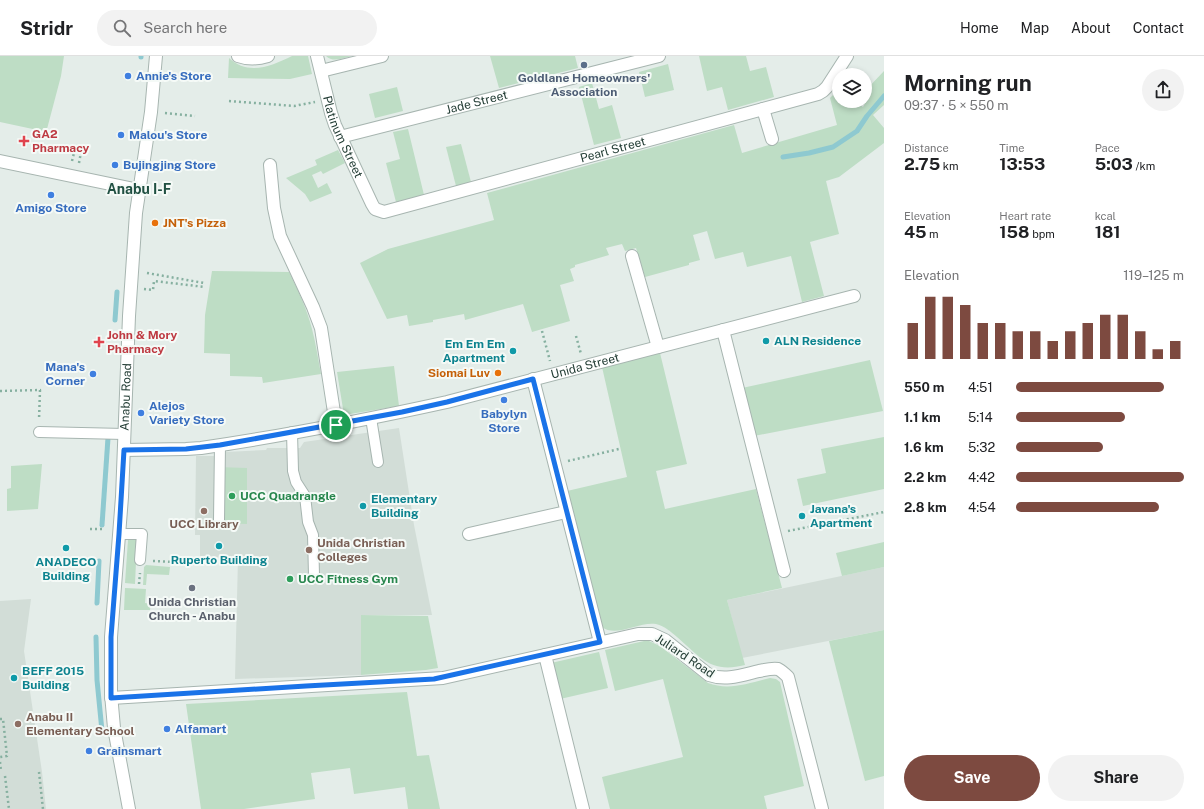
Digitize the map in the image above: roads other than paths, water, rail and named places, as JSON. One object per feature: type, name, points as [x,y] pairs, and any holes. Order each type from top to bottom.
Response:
[{"type":"street","name":"Anabu Road","points":[[129,809],[115,735],[111,698],[111,637],[116,531],[124,450],[129,316],[139,190],[156,56]]},
{"type":"street","points":[[238,56],[251,59],[268,56]]},
{"type":"street","name":"Platinum Street","points":[[318,56],[331,113],[340,137],[372,204],[375,209],[379,211]]},
{"type":"street","points":[[321,71],[382,56]]},
{"type":"street","name":"Jade Street","points":[[340,137],[659,56]]},
{"type":"street","name":"Pearl Street","points":[[379,211],[389,212],[818,94],[827,87],[848,56]]},
{"type":"street","points":[[763,109],[772,139]]},
{"type":"street","points":[[0,161],[139,190]]},
{"type":"street","points":[[270,166],[274,208],[280,236],[313,307],[321,328],[336,425]]},
{"type":"street","points":[[632,256],[658,346]]},
{"type":"street","name":"Unida Street","points":[[124,450],[186,449],[220,445],[336,425],[447,402],[854,296]]},
{"type":"street","points":[[723,330],[784,571]]},
{"type":"street","points":[[533,379],[600,642]]},
{"type":"street","points":[[469,534],[566,512]]},
{"type":"street","name":"Juliard Road","points":[[111,698],[434,679],[638,634],[652,634],[665,640],[709,675],[718,678],[736,677],[770,669],[777,669],[788,677],[822,809]]},
{"type":"street","points":[[545,655],[583,809]]},
{"type":"lane","points":[[370,418],[378,462]]},
{"type":"lane","points":[[39,432],[124,434]]},
{"type":"lane","points":[[292,432],[293,471],[296,482],[305,496],[307,517],[313,535],[314,575]]},
{"type":"lane","points":[[219,520],[220,445]]},
{"type":"lane","points":[[116,531],[142,534],[140,560]]},
{"type":"waterway","points":[[783,157],[833,147],[857,131],[867,116],[884,96]]},
{"type":"waterway","points":[[115,320],[117,292]]},
{"type":"waterway","points":[[102,525],[108,438]]},
{"type":"waterway","points":[[97,603],[99,561]]},
{"type":"waterway","points":[[96,637],[97,680],[102,731]]},
{"type":"place","name":"Goldlane Homeowners' Association","points":[[584,65]]},
{"type":"place","name":"Annie's Store","points":[[128,76]]},
{"type":"place","name":"Malou's Store","points":[[121,135]]},
{"type":"place","name":"GA2 Pharmacy","points":[[24,141]]},
{"type":"place","name":"Bujingjing Store","points":[[115,165]]},
{"type":"place","name":"Amigo Store","points":[[51,195]]},
{"type":"place","name":"JNT's Pizza","points":[[155,223]]},
{"type":"place","name":"ALN Residence","points":[[766,341]]},
{"type":"place","name":"John & Mory Pharmacy","points":[[99,342]]},
{"type":"place","name":"Em Em Em Apartment","points":[[513,351]]},
{"type":"place","name":"Siomai Luv","points":[[498,373]]},
{"type":"place","name":"Mana's Corner","points":[[93,374]]},
{"type":"place","name":"Babylyn Store","points":[[504,400]]},
{"type":"place","name":"Alejos Variety Store","points":[[141,413]]},
{"type":"place","name":"UCC Quadrangle","points":[[232,496]]},
{"type":"place","name":"Elementary Building","points":[[363,506]]},
{"type":"place","name":"UCC Library","points":[[204,511]]},
{"type":"place","name":"Javana's Apartment","points":[[802,516]]},
{"type":"place","name":"Ruperto Building","points":[[219,546]]},
{"type":"place","name":"ANADECO Building","points":[[66,548]]},
{"type":"place","name":"Unida Christian Colleges","points":[[309,550]]},
{"type":"place","name":"UCC Fitness Gym","points":[[290,579]]},
{"type":"place","name":"Unida Christian Church - Anabu","points":[[192,588]]},
{"type":"place","name":"BEFF 2015 Building","points":[[14,678]]},
{"type":"place","name":"Anabu II Elementary School","points":[[18,724]]},
{"type":"place","name":"Alfamart","points":[[167,729]]},
{"type":"place","name":"Grainsmart","points":[[89,751]]},
{"type":"district","name":"Anabu I-F","points":[[139,189]]}]
